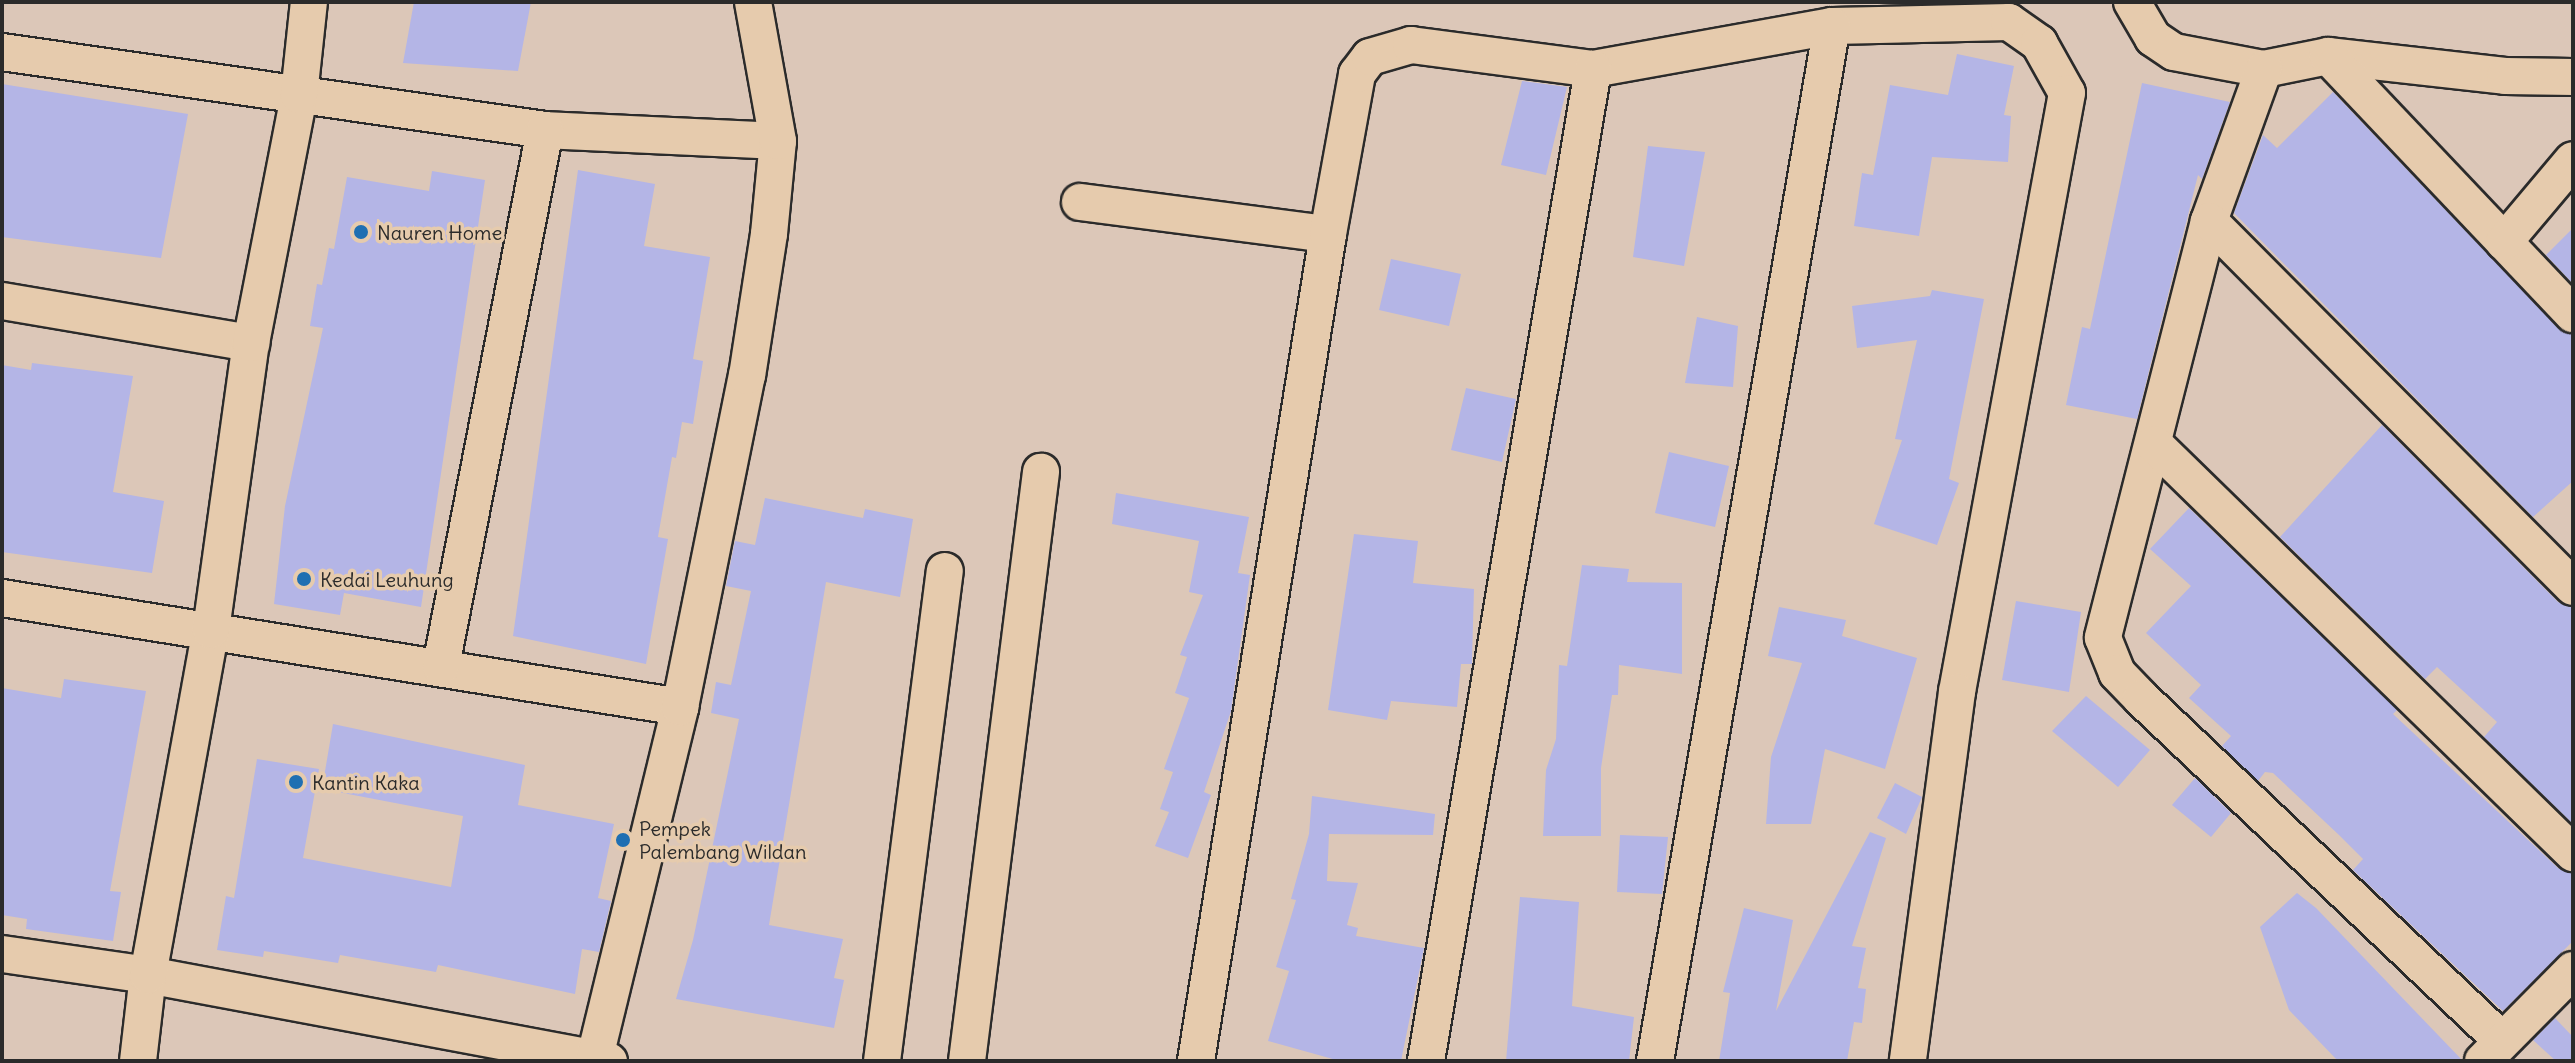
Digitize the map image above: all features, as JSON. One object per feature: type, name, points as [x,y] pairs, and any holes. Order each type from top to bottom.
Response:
[{"type":"street","points":[[138,1061],[148,975],[211,630],[251,343],[299,95],[309,2]]},
{"type":"street","points":[[2,954],[148,975],[599,1060],[680,707],[747,376],[778,141],[753,2]]},
{"type":"street","points":[[2132,2],[2153,38],[2174,52],[2264,69],[2328,56],[2505,76],[2573,77]]},
{"type":"street","points":[[1196,1061],[1328,234],[1357,74],[1370,57],[1411,45],[1593,69],[1832,26],[2009,22],[2039,43],[2067,93],[1957,692],[1908,1061]]},
{"type":"street","points":[[1655,1061],[1832,26]]},
{"type":"street","points":[[2,52],[545,130],[778,141]]},
{"type":"street","points":[[2328,56],[2573,314]]},
{"type":"street","points":[[1426,1061],[1593,69]]},
{"type":"street","points":[[2264,69],[2209,221],[2154,444],[2107,608],[2103,638],[2117,673],[2492,1051],[2573,970]]},
{"type":"street","points":[[441,666],[545,130]]},
{"type":"street","points":[[2504,242],[2573,160]]},
{"type":"street","points":[[1080,202],[1328,234]]},
{"type":"street","points":[[2209,221],[2573,587]]},
{"type":"street","points":[[2,301],[251,343]]},
{"type":"street","points":[[2154,444],[2573,853]]},
{"type":"street","points":[[967,1061],[1041,472]]},
{"type":"street","points":[[882,1061],[945,571]]},
{"type":"street","points":[[2,598],[441,666],[680,707]]},
{"type":"building","points":[[414,2],[531,2],[518,71],[403,63]]},
{"type":"building","points":[[1957,54],[2014,66],[2004,115],[2011,116],[2008,162],[1932,157],[1919,236],[1854,226],[1862,173],[1873,175],[1890,85],[1948,95]]},
{"type":"building","points":[[1522,81],[1567,87],[1546,175],[1501,165]]},
{"type":"building","points":[[2142,83],[2230,102],[2202,179],[2198,175],[2137,419],[2066,405],[2082,327],[2090,329]]},
{"type":"building","points":[[2,84],[188,114],[161,258],[2,237]]},
{"type":"building","points":[[2333,92],[2558,328],[2573,334],[2573,481],[2533,517],[2234,213],[2263,135],[2277,148]]},
{"type":"building","points":[[1648,146],[1705,152],[1684,266],[1633,257]]},
{"type":"building","points":[[578,170],[655,184],[644,246],[710,257],[693,359],[703,361],[693,424],[682,422],[676,458],[672,457],[658,537],[668,539],[646,664],[513,636]]},
{"type":"building","points":[[432,171],[485,180],[421,607],[344,593],[340,615],[274,604],[285,506],[323,328],[310,326],[317,284],[322,285],[329,248],[334,249],[347,177],[429,191]]},
{"type":"building","points":[[2573,228],[2573,284],[2546,255]]},
{"type":"building","points":[[1391,259],[1461,274],[1449,326],[1379,310]]},
{"type":"building","points":[[1932,290],[1984,299],[1949,479],[1959,483],[1937,545],[1874,524],[1902,440],[1895,439],[1917,340],[1857,348],[1852,306],[1930,296]]},
{"type":"building","points":[[1697,317],[1738,326],[1733,387],[1685,383]]},
{"type":"building","points":[[32,363],[133,376],[113,492],[164,501],[152,573],[2,552],[2,365],[31,370]]},
{"type":"building","points":[[1466,388],[1516,399],[1502,462],[1451,450]]},
{"type":"building","points":[[2382,425],[2558,602],[2573,607],[2573,824],[2484,737],[2497,722],[2437,667],[2425,679],[2280,537]]},
{"type":"building","points":[[1669,452],[1729,466],[1715,527],[1655,513]]},
{"type":"building","points":[[1116,493],[1249,517],[1238,573],[1250,575],[1231,711],[1204,792],[1211,795],[1188,858],[1155,846],[1169,812],[1160,809],[1173,772],[1164,769],[1189,698],[1175,693],[1187,657],[1180,655],[1203,595],[1189,592],[1199,541],[1112,524]]},
{"type":"building","points":[[765,498],[863,518],[865,509],[913,519],[900,597],[826,582],[769,925],[843,939],[834,978],[844,980],[834,1028],[676,999],[693,940],[739,719],[711,713],[716,682],[731,685],[751,591],[726,586],[735,541],[755,545]]},
{"type":"building","points":[[2189,508],[2397,710],[2393,714],[2558,868],[2573,873],[2573,941],[2503,1011],[2353,870],[2363,859],[2339,835],[2273,773],[2265,772],[2258,781],[2222,746],[2231,736],[2189,698],[2201,685],[2146,633],[2191,586],[2150,549]]},
{"type":"building","points":[[1354,534],[1418,541],[1413,583],[1474,589],[1472,664],[1461,664],[1457,707],[1391,701],[1387,720],[1328,710]]},
{"type":"building","points":[[1582,565],[1629,569],[1627,582],[1682,583],[1682,674],[1619,665],[1618,695],[1612,695],[1601,768],[1601,836],[1543,836],[1546,770],[1556,739],[1559,665],[1567,666]]},
{"type":"building","points":[[2016,601],[2081,612],[2069,692],[2002,680]]},
{"type":"building","points":[[1779,607],[1846,620],[1842,636],[1917,658],[1885,769],[1825,749],[1811,824],[1766,824],[1771,757],[1802,663],[1768,656]]},
{"type":"building","points":[[64,679],[146,691],[110,891],[121,892],[113,941],[26,929],[27,919],[2,915],[2,688],[61,698]]},
{"type":"building","points":[[2086,696],[2150,750],[2118,787],[2052,731]]},
{"type":"building","points":[[333,724],[525,765],[518,805],[614,824],[598,898],[611,901],[599,952],[582,949],[575,994],[438,965],[436,972],[340,955],[338,963],[264,951],[263,957],[217,950],[226,896],[234,898],[257,759],[319,769],[303,858],[451,887],[463,816],[322,789]]},
{"type":"building","points":[[2195,778],[2231,813],[2211,837],[2172,805]]},
{"type":"building","points":[[1895,783],[1922,797],[1906,834],[1877,818]]},
{"type":"building","points":[[1312,796],[1435,814],[1433,835],[1329,834],[1327,881],[1358,883],[1347,925],[1358,928],[1356,936],[1424,948],[1401,1061],[1340,1061],[1268,1041],[1289,971],[1276,967],[1296,900],[1291,899],[1309,834]]},
{"type":"building","points":[[1870,832],[1886,838],[1852,946],[1866,948],[1858,988],[1866,989],[1862,1023],[1854,1022],[1847,1061],[1719,1061],[1730,993],[1723,992],[1744,908],[1793,920],[1776,1011]]},
{"type":"building","points":[[1620,835],[1668,837],[1662,894],[1617,892]]},
{"type":"building","points":[[2297,893],[2316,908],[2463,1061],[2338,1061],[2289,1010],[2260,927]]},
{"type":"building","points":[[1520,897],[1579,902],[1572,1006],[1634,1017],[1629,1061],[1506,1061]]},
{"type":"building","points":[[2555,1018],[2573,1037],[2573,1061],[2556,1061],[2533,1040]]},
{"type":"place","name":"Nauren Home","points":[[361,232]]},
{"type":"place","name":"Kedai Leuhung","points":[[304,579]]},
{"type":"place","name":"Kantin Kaka","points":[[296,782]]},
{"type":"place","name":"Pempek Palembang Wildan","points":[[623,840]]}]
